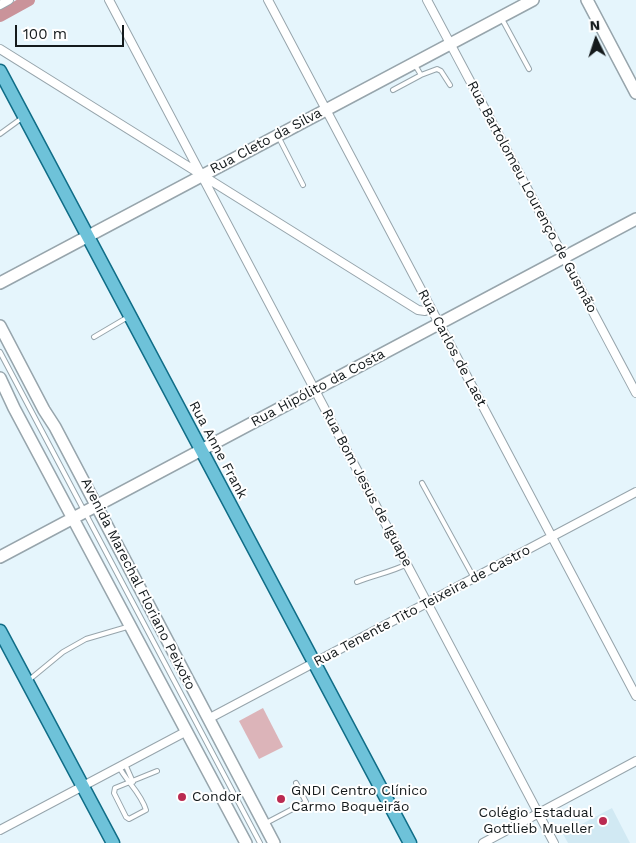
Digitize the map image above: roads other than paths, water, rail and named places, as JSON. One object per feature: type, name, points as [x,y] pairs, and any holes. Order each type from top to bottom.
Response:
[{"type":"main road","name":"Rua Anne Frank","points":[[0,70],[410,843]]},
{"type":"main road","points":[[0,631],[113,843]]},
{"type":"street","points":[[0,5],[9,0]]},
{"type":"street","name":"Rua Bom Jesus de Iguape","points":[[109,0],[554,843]]},
{"type":"street","name":"Rua Carlos de Laet","points":[[268,0],[636,696]]},
{"type":"street","name":"Rua Bartolomeu Lourenço de Gusmão","points":[[428,0],[636,394]]},
{"type":"street","name":"Rua Cleto da Silva","points":[[0,283],[533,0]]},
{"type":"street","points":[[587,0],[636,93]]},
{"type":"street","points":[[0,49],[418,310],[425,311],[431,308]]},
{"type":"street","name":"Rua Hipólito da Costa","points":[[0,557],[636,219]]},
{"type":"street","name":"Avenida Marechal Floriano Peixoto","points":[[0,326],[97,505],[274,843]]},
{"type":"street","name":"Avenida Marechal Floriano Peixoto","points":[[0,378],[14,408],[246,843]]},
{"type":"street","name":"Rua Tenente Tito Teixeira de Castro","points":[[208,719],[636,492]]},
{"type":"street","points":[[0,830],[187,731]]},
{"type":"street","points":[[483,843],[636,761]]},
{"type":"lane","points":[[501,17],[529,69]]},
{"type":"lane","points":[[414,63],[421,75]]},
{"type":"lane","points":[[393,90],[436,69],[441,71],[450,85]]},
{"type":"lane","points":[[0,134],[24,116]]},
{"type":"lane","points":[[278,136],[303,184]]},
{"type":"lane","points":[[94,337],[130,316]]},
{"type":"lane","points":[[0,352],[260,843]]},
{"type":"lane","points":[[422,483],[474,578]]},
{"type":"lane","points":[[357,582],[398,569],[407,564]]},
{"type":"lane","points":[[27,682],[62,652],[86,640],[130,626]]},
{"type":"lane","points":[[122,765],[131,782],[134,787],[146,810],[129,819],[126,817],[114,793],[115,788],[131,782],[157,771]]},
{"type":"lane","points":[[264,824],[306,802],[296,783]]},
{"type":"waterway","points":[[0,16],[29,0]]},
{"type":"place","name":"Condor","points":[[182,797]]},
{"type":"place","name":"GNDI Centro Clínico Carmo Boqueirão","points":[[281,799]]},
{"type":"place","name":"Colégio Estadual Gottlieb Mueller","points":[[603,821]]}]
